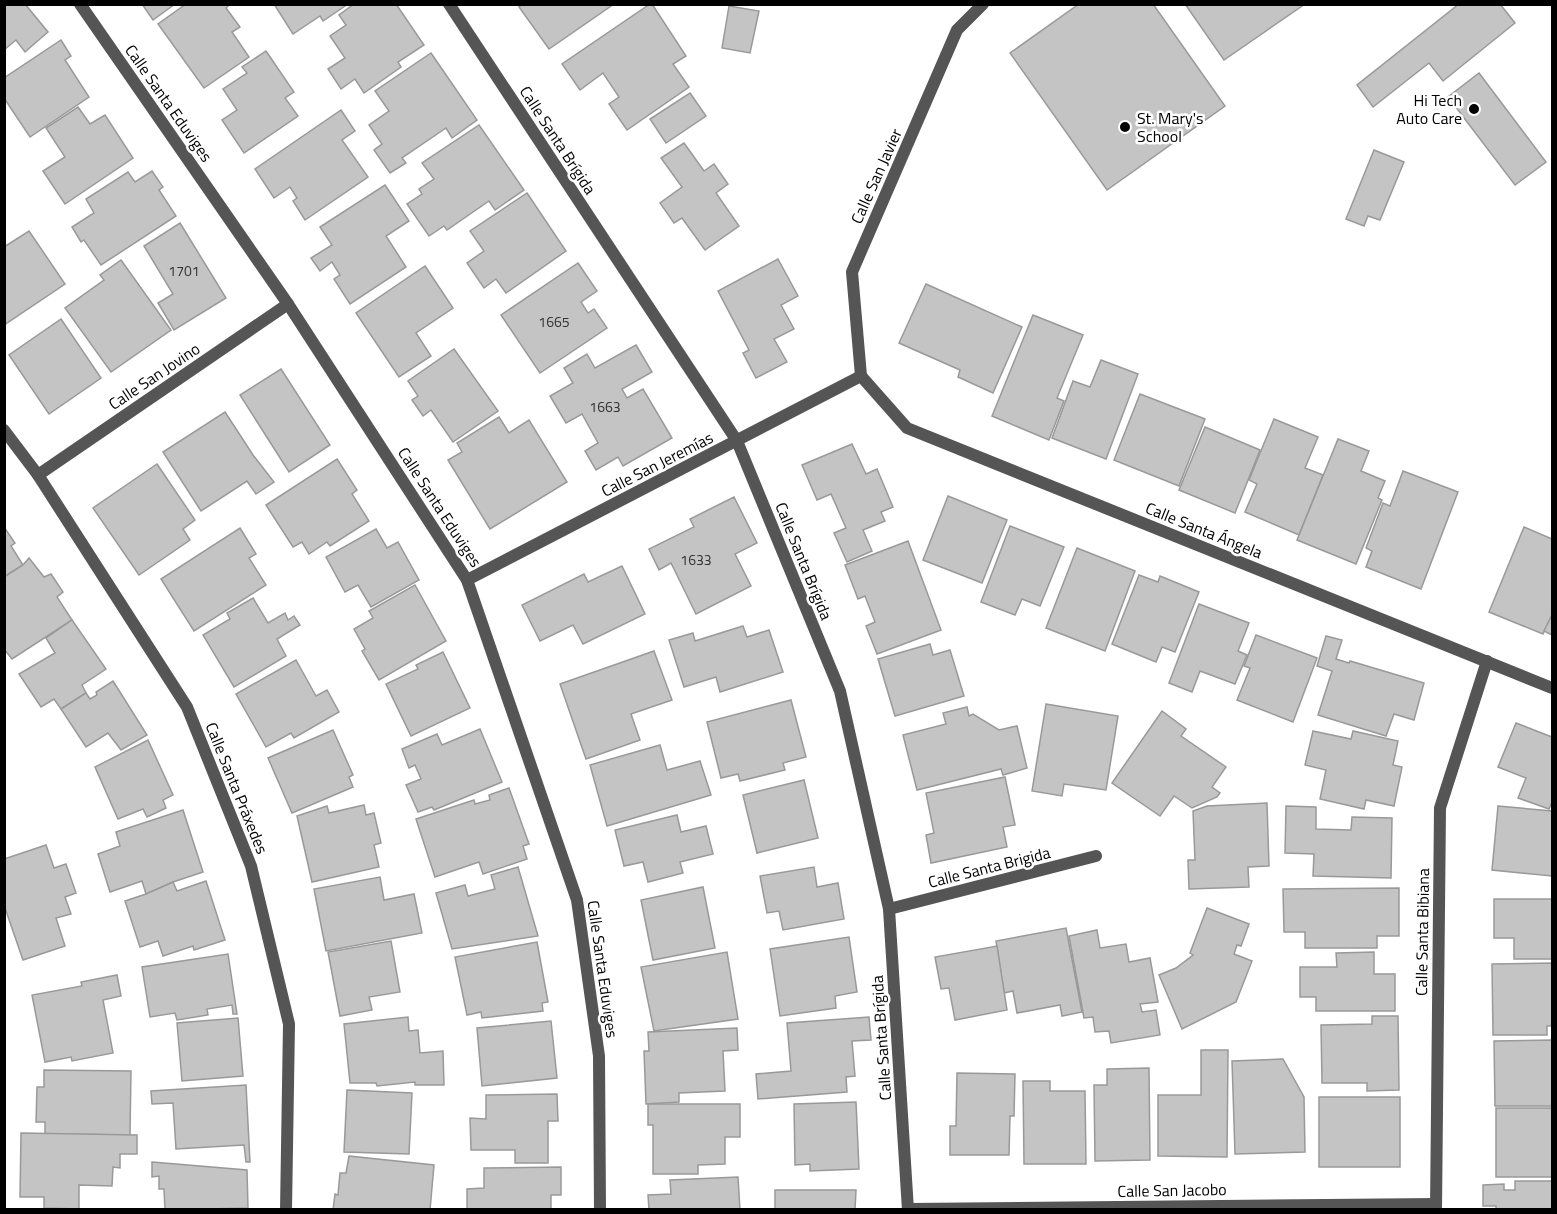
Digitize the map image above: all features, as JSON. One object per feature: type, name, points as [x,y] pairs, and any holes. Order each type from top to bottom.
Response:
[{"type":"street","name":"Calle Santa Eduviges","points":[[80,4],[288,304],[467,580],[577,900],[599,1056],[600,1209]]},
{"type":"street","name":"Calle Santa Brígida","points":[[449,4],[737,441],[840,691],[889,909],[908,1209]]},
{"type":"street","name":"Calle San Javier","points":[[861,376],[852,272],[957,30],[982,4]]},
{"type":"street","name":"Calle San Jovino","points":[[38,475],[288,304]]},
{"type":"street","name":"Calle San Jeremías","points":[[467,580],[861,376]]},
{"type":"street","name":"Calle Santa Ángela","points":[[861,376],[906,428],[1552,688]]},
{"type":"street","name":"Calle Santa Práxedes","points":[[4,430],[38,475],[187,707],[251,866],[289,1024],[286,1209]]},
{"type":"street","name":"Calle Santa Bibiana","points":[[1436,1207],[1440,808],[1487,661]]},
{"type":"street","name":"Calle Santa Brigida","points":[[889,909],[1096,856]]},
{"type":"street","name":"Calle San Jacobo","points":[[908,1209],[1436,1207]]},
{"type":"building","points":[[4,4],[25,4],[48,32],[25,52],[16,40],[4,50]]},
{"type":"building","points":[[142,4],[175,4],[153,20]]},
{"type":"building","points":[[186,4],[230,4],[226,8],[240,27],[232,32],[249,57],[204,88],[158,24]]},
{"type":"building","points":[[274,4],[348,4],[323,21],[320,16],[293,34]]},
{"type":"building","points":[[354,4],[396,4],[424,45],[398,62],[401,67],[364,93],[355,79],[341,89],[328,69],[345,58],[330,36],[346,25],[339,15]]},
{"type":"building","points":[[523,4],[614,4],[549,49],[519,7]]},
{"type":"building","points":[[650,4],[686,56],[673,64],[689,87],[627,130],[609,104],[619,97],[603,73],[580,90],[562,64]]},
{"type":"building","points":[[1079,4],[1153,4],[1225,106],[1107,190],[1010,53]]},
{"type":"building","points":[[1185,4],[1305,4],[1224,60]]},
{"type":"building","points":[[1459,4],[1500,4],[1515,23],[1443,81],[1429,63],[1373,107],[1357,85]]},
{"type":"building","points":[[729,6],[759,11],[750,53],[722,48]]},
{"type":"building","points":[[61,40],[71,56],[65,60],[89,97],[30,137],[6,101],[4,102],[4,78]]},
{"type":"building","points":[[266,51],[294,92],[285,98],[298,116],[244,153],[222,120],[237,110],[223,89],[247,73],[242,67]]},
{"type":"building","points":[[431,53],[477,120],[452,138],[446,128],[402,158],[406,163],[390,173],[374,150],[382,144],[369,125],[389,111],[375,91]]},
{"type":"building","points":[[1479,73],[1546,162],[1515,185],[1448,97]]},
{"type":"building","points":[[690,93],[706,116],[666,143],[650,119]]},
{"type":"building","points":[[78,107],[90,124],[105,115],[133,158],[65,204],[43,171],[65,157],[46,128]]},
{"type":"building","points":[[341,110],[355,131],[342,140],[368,177],[305,220],[293,201],[297,198],[290,187],[274,198],[255,169]]},
{"type":"building","points":[[479,125],[524,190],[495,210],[489,201],[447,230],[444,226],[429,236],[407,204],[422,194],[419,189],[434,179],[422,163]]},
{"type":"building","points":[[684,143],[704,171],[714,164],[728,184],[716,193],[739,226],[705,250],[682,218],[674,223],[660,203],[682,187],[661,158]]},
{"type":"building","points":[[1374,150],[1404,162],[1380,220],[1368,216],[1364,226],[1346,219]]},
{"type":"building","points":[[152,171],[163,187],[159,190],[176,216],[101,265],[84,240],[81,242],[72,227],[94,213],[86,199],[128,172],[135,182]]},
{"type":"building","points":[[385,185],[409,221],[386,236],[406,267],[350,304],[334,279],[340,275],[332,262],[320,271],[311,258],[332,245],[320,227]]},
{"type":"building","points":[[527,193],[566,251],[506,293],[496,279],[484,288],[467,263],[484,251],[470,231]]},
{"type":"building","points":[[180,223],[226,298],[174,330],[158,303],[173,294],[144,246]]},
{"type":"building","points":[[29,231],[65,284],[4,325],[4,247]]},
{"type":"building","points":[[778,259],[798,296],[781,305],[794,329],[774,339],[787,362],[756,378],[743,353],[749,350],[718,291]]},
{"type":"building","points":[[121,260],[171,330],[111,372],[65,308],[104,280],[100,275]]},
{"type":"building","points":[[578,263],[597,291],[581,302],[588,313],[594,309],[607,328],[540,373],[501,315]]},
{"type":"building","points":[[425,266],[453,308],[416,333],[431,356],[399,377],[356,313]]},
{"type":"building","points":[[926,284],[1022,327],[993,393],[958,377],[960,370],[899,343]]},
{"type":"building","points":[[1033,315],[1083,335],[1057,398],[1064,401],[1049,440],[992,416]]},
{"type":"building","points":[[61,319],[101,378],[49,414],[9,355]]},
{"type":"building","points":[[636,345],[652,372],[622,389],[627,398],[643,389],[672,438],[623,466],[618,457],[596,470],[585,451],[598,443],[582,414],[566,423],[550,396],[573,383],[564,368],[587,354],[595,368]]},
{"type":"building","points":[[454,349],[498,411],[453,442],[431,410],[423,416],[412,400],[418,396],[408,381]]},
{"type":"building","points":[[1101,360],[1138,374],[1106,459],[1052,438],[1073,381],[1090,387]]},
{"type":"building","points":[[281,369],[330,445],[289,472],[240,395]]},
{"type":"building","points":[[1140,394],[1205,419],[1179,486],[1114,460]]},
{"type":"building","points":[[225,412],[274,482],[256,494],[247,481],[201,511],[163,452]]},
{"type":"building","points":[[499,417],[509,433],[529,420],[567,482],[490,529],[448,460],[462,452],[457,443]]},
{"type":"building","points":[[1274,419],[1318,437],[1305,468],[1323,475],[1299,535],[1245,512],[1257,484],[1249,480]]},
{"type":"building","points":[[1205,427],[1260,450],[1235,513],[1179,490]]},
{"type":"building","points":[[1338,439],[1369,451],[1361,471],[1385,481],[1378,498],[1382,500],[1356,564],[1297,540]]},
{"type":"building","points":[[852,444],[866,474],[877,469],[893,507],[881,512],[885,521],[863,530],[872,551],[847,562],[834,533],[846,528],[831,494],[817,500],[802,465]]},
{"type":"building","points":[[337,459],[357,490],[352,494],[369,521],[330,546],[327,542],[309,554],[302,542],[293,547],[266,505]]},
{"type":"building","points":[[157,464],[195,520],[183,529],[190,540],[139,575],[93,508]]},
{"type":"building","points":[[1403,471],[1458,492],[1421,589],[1366,567],[1372,551],[1366,548],[1383,503],[1390,506]]},
{"type":"building","points":[[948,496],[1007,520],[982,583],[923,560]]},
{"type":"building","points":[[734,497],[757,543],[735,554],[751,586],[696,614],[671,563],[659,570],[649,549],[694,527],[690,519]]},
{"type":"building","points":[[1010,526],[1064,547],[1040,606],[1022,599],[1015,615],[981,602]]},
{"type":"building","points":[[4,527],[15,543],[11,546],[23,565],[4,577]]},
{"type":"building","points":[[1524,527],[1552,539],[1552,615],[1543,634],[1489,612]]},
{"type":"building","points":[[240,528],[256,554],[249,558],[266,585],[194,631],[161,579]]},
{"type":"building","points":[[376,529],[387,548],[398,542],[419,580],[371,607],[358,585],[345,592],[326,557]]},
{"type":"building","points":[[908,541],[941,630],[877,654],[866,626],[875,622],[865,596],[858,599],[845,565]]},
{"type":"building","points":[[1077,548],[1135,571],[1105,651],[1046,628]]},
{"type":"building","points":[[29,558],[44,577],[51,574],[63,592],[57,597],[72,620],[12,659],[4,649],[4,577],[23,565]]},
{"type":"building","points":[[622,566],[645,614],[583,644],[573,625],[540,641],[522,605],[584,574],[588,582]]},
{"type":"building","points":[[1139,575],[1158,582],[1160,576],[1199,592],[1175,652],[1162,647],[1156,662],[1112,644]]},
{"type":"building","points":[[415,585],[446,641],[379,680],[362,651],[365,649],[354,629],[373,618],[369,611]]},
{"type":"building","points":[[253,598],[268,623],[285,613],[288,620],[294,616],[300,625],[277,639],[286,656],[234,687],[203,635],[230,619],[227,613]]},
{"type":"building","points":[[1199,604],[1249,623],[1238,651],[1247,655],[1235,684],[1200,671],[1192,692],[1169,683]]},
{"type":"building","points":[[1552,615],[1552,635],[1544,631]]},
{"type":"building","points":[[72,620],[106,669],[82,685],[86,693],[61,709],[54,699],[41,707],[19,674],[55,653],[46,638]]},
{"type":"building","points":[[743,626],[747,637],[769,630],[783,672],[720,692],[716,677],[684,687],[669,640],[693,633],[695,641]]},
{"type":"building","points":[[1256,635],[1317,658],[1293,722],[1237,700],[1250,668],[1244,666]]},
{"type":"building","points":[[1326,636],[1342,640],[1336,659],[1424,683],[1414,720],[1394,714],[1386,736],[1318,715],[1332,671],[1317,666]]},
{"type":"building","points":[[930,644],[933,655],[950,650],[964,696],[895,716],[878,659]]},
{"type":"building","points":[[654,651],[672,700],[631,714],[640,740],[586,759],[560,684]]},
{"type":"building","points":[[443,652],[470,708],[411,736],[386,684],[418,669],[416,665]]},
{"type":"building","points":[[296,660],[316,696],[327,690],[339,712],[294,738],[291,733],[266,747],[236,694]]},
{"type":"building","points":[[113,681],[147,735],[121,750],[108,733],[86,747],[61,709],[86,693],[90,699],[97,695],[96,692]]},
{"type":"building","points":[[791,700],[806,757],[783,763],[785,770],[740,781],[738,774],[721,778],[707,722]]},
{"type":"building","points":[[1046,704],[1118,716],[1106,790],[1064,784],[1062,796],[1032,791]]},
{"type":"building","points":[[967,707],[969,716],[973,714],[999,730],[1017,726],[1027,768],[1003,775],[1001,769],[917,790],[903,735],[946,724],[943,713]]},
{"type":"building","points":[[1162,711],[1186,729],[1181,736],[1226,767],[1212,787],[1220,793],[1217,797],[1192,808],[1174,796],[1160,816],[1112,783]]},
{"type":"building","points":[[1516,723],[1552,737],[1552,802],[1549,809],[1518,798],[1526,778],[1498,767]]},
{"type":"building","points":[[480,729],[502,782],[434,810],[432,807],[418,812],[406,785],[421,779],[415,765],[409,768],[402,749],[437,734],[442,745]]},
{"type":"building","points":[[333,730],[353,775],[349,777],[353,787],[292,813],[268,758]]},
{"type":"building","points":[[1313,731],[1351,739],[1353,731],[1398,741],[1393,765],[1402,767],[1394,806],[1366,800],[1364,809],[1320,799],[1326,770],[1305,765]]},
{"type":"building","points":[[148,740],[173,795],[163,800],[166,808],[147,817],[143,809],[118,819],[95,767]]},
{"type":"building","points":[[660,745],[667,770],[700,761],[711,795],[607,826],[590,765]]},
{"type":"building","points":[[1005,777],[1015,825],[1003,827],[1007,847],[931,863],[926,835],[934,833],[926,793]]},
{"type":"building","points":[[804,780],[818,838],[757,853],[743,795]]},
{"type":"building","points":[[509,788],[529,844],[523,846],[527,859],[483,874],[479,862],[435,877],[416,819],[474,800],[475,804],[490,800],[489,795]]},
{"type":"building","points":[[1267,803],[1269,866],[1248,867],[1249,887],[1189,889],[1188,860],[1195,860],[1193,811],[1207,806]]},
{"type":"building","points":[[364,805],[366,815],[374,813],[381,843],[374,845],[379,867],[312,882],[297,816],[327,806],[329,813]]},
{"type":"building","points":[[1286,806],[1316,807],[1316,829],[1351,830],[1352,817],[1392,818],[1391,878],[1313,876],[1314,854],[1285,853]]},
{"type":"building","points":[[1498,806],[1552,811],[1552,876],[1492,870]]},
{"type":"building","points":[[183,810],[203,872],[146,894],[142,881],[110,892],[98,854],[120,846],[116,832]]},
{"type":"building","points":[[677,815],[681,832],[706,826],[713,854],[680,862],[683,873],[648,882],[643,862],[624,866],[615,830]]},
{"type":"building","points":[[46,845],[54,868],[66,864],[76,893],[65,897],[71,914],[56,918],[65,946],[23,960],[4,905],[4,859]]},
{"type":"building","points":[[518,867],[538,936],[452,949],[436,893],[465,885],[468,896],[495,889],[491,875]]},
{"type":"building","points":[[814,867],[817,887],[838,883],[844,919],[783,930],[779,911],[767,913],[760,876]]},
{"type":"building","points":[[380,877],[384,900],[414,894],[422,933],[326,951],[314,889]]},
{"type":"building","points":[[206,881],[225,940],[194,950],[193,946],[163,956],[158,941],[140,947],[125,901],[173,882],[177,891]]},
{"type":"building","points":[[703,887],[715,948],[653,960],[641,900]]},
{"type":"building","points":[[1399,888],[1399,936],[1377,936],[1377,948],[1305,948],[1305,932],[1284,932],[1283,889]]},
{"type":"building","points":[[1494,899],[1552,899],[1552,959],[1514,959],[1514,938],[1494,938]]},
{"type":"building","points":[[1207,908],[1249,924],[1241,946],[1237,945],[1234,954],[1252,961],[1236,1002],[1182,1029],[1159,975],[1176,968],[1193,955],[1190,953]]},
{"type":"building","points":[[1066,928],[1082,1012],[1062,1016],[1060,1005],[1017,1013],[1013,991],[1004,993],[996,941]]},
{"type":"building","points":[[1097,930],[1100,948],[1126,944],[1129,962],[1150,958],[1158,1002],[1140,1004],[1142,1012],[1156,1010],[1160,1035],[1111,1043],[1109,1031],[1095,1032],[1093,1017],[1084,1018],[1069,936]]},
{"type":"building","points":[[849,937],[857,992],[835,996],[836,1008],[780,1016],[770,949]]},
{"type":"building","points":[[391,941],[400,992],[369,997],[372,1010],[340,1016],[328,952]]},
{"type":"building","points":[[537,942],[548,1002],[542,1003],[543,1011],[482,1018],[481,1012],[467,1015],[455,957]]},
{"type":"building","points":[[997,946],[1007,1010],[955,1020],[949,988],[941,989],[935,957]]},
{"type":"building","points":[[727,952],[738,1019],[654,1031],[641,967]]},
{"type":"building","points":[[1374,952],[1374,974],[1395,974],[1395,1011],[1316,1011],[1316,997],[1300,997],[1300,967],[1337,967],[1336,953]]},
{"type":"building","points":[[228,954],[237,1014],[233,1014],[232,1005],[207,1009],[208,1015],[177,1020],[175,1013],[150,1017],[142,967]]},
{"type":"building","points":[[1552,963],[1552,1026],[1547,1026],[1547,1035],[1493,1035],[1492,964]]},
{"type":"building","points":[[117,975],[121,996],[103,1000],[113,1053],[72,1061],[71,1057],[45,1062],[32,995],[82,986],[81,982]]},
{"type":"building","points":[[1372,1016],[1398,1016],[1399,1090],[1367,1091],[1367,1083],[1322,1083],[1321,1025],[1372,1024]]},
{"type":"building","points":[[408,1017],[409,1031],[418,1030],[420,1053],[443,1051],[444,1085],[415,1085],[415,1082],[377,1086],[376,1083],[350,1083],[344,1024]]},
{"type":"building","points":[[869,1017],[871,1040],[852,1041],[855,1076],[846,1077],[847,1092],[758,1099],[756,1074],[791,1071],[787,1023]]},
{"type":"building","points":[[238,1018],[243,1076],[182,1081],[177,1023]]},
{"type":"building","points":[[551,1021],[557,1078],[482,1086],[477,1028]]},
{"type":"building","points":[[737,1028],[738,1050],[723,1051],[725,1091],[679,1093],[679,1102],[646,1104],[644,1051],[649,1051],[648,1032]]},
{"type":"building","points":[[1552,1040],[1552,1106],[1495,1106],[1494,1041]]},
{"type":"building","points":[[1201,1050],[1228,1050],[1227,1157],[1158,1156],[1158,1095],[1201,1095]]},
{"type":"building","points":[[1283,1059],[1304,1097],[1305,1152],[1235,1154],[1232,1061]]},
{"type":"building","points":[[1149,1068],[1150,1160],[1095,1161],[1094,1085],[1107,1085],[1107,1069]]},
{"type":"building","points":[[44,1070],[131,1071],[130,1135],[45,1134],[45,1122],[36,1122],[37,1087],[44,1087]]},
{"type":"building","points":[[957,1073],[1015,1074],[1014,1116],[1010,1116],[1009,1155],[950,1155],[950,1126],[956,1126]]},
{"type":"building","points":[[1023,1081],[1050,1081],[1050,1091],[1085,1091],[1086,1164],[1024,1164]]},
{"type":"building","points":[[246,1085],[250,1162],[246,1162],[244,1145],[176,1149],[173,1103],[152,1104],[151,1091]]},
{"type":"building","points":[[347,1090],[412,1093],[409,1154],[344,1152]]},
{"type":"building","points":[[557,1094],[558,1121],[548,1121],[548,1163],[515,1163],[515,1150],[471,1150],[470,1118],[486,1119],[486,1095]]},
{"type":"building","points":[[1319,1097],[1400,1097],[1400,1167],[1319,1167]]},
{"type":"building","points":[[856,1102],[859,1169],[810,1171],[810,1164],[795,1165],[794,1104]]},
{"type":"building","points":[[648,1104],[740,1104],[740,1137],[725,1137],[725,1164],[698,1165],[698,1174],[653,1174],[653,1125],[648,1125]]},
{"type":"building","points":[[1496,1108],[1552,1108],[1552,1177],[1496,1177]]},
{"type":"building","points":[[21,1133],[137,1135],[137,1154],[120,1154],[120,1168],[113,1167],[112,1186],[79,1185],[79,1209],[44,1208],[44,1197],[20,1197]]},
{"type":"building","points":[[349,1156],[434,1165],[430,1210],[333,1210],[335,1194],[338,1195],[340,1173],[346,1173]]},
{"type":"building","points":[[152,1162],[247,1170],[248,1208],[165,1210],[164,1189],[159,1189],[159,1176],[152,1177]]},
{"type":"building","points":[[561,1167],[561,1195],[551,1195],[551,1210],[467,1210],[467,1189],[484,1188],[484,1168]]},
{"type":"building","points":[[738,1177],[740,1210],[649,1210],[648,1195],[671,1194],[670,1180]]},
{"type":"building","points":[[1515,1181],[1552,1181],[1552,1210],[1496,1210],[1496,1206],[1483,1206],[1483,1185],[1504,1184],[1504,1190],[1515,1190]]},
{"type":"building","points":[[775,1190],[856,1190],[855,1210],[775,1210]]},
{"type":"place","name":"Hi Tech Auto Care","points":[[1474,109]]},
{"type":"place","name":"St. Mary's School","points":[[1125,127]]}]
